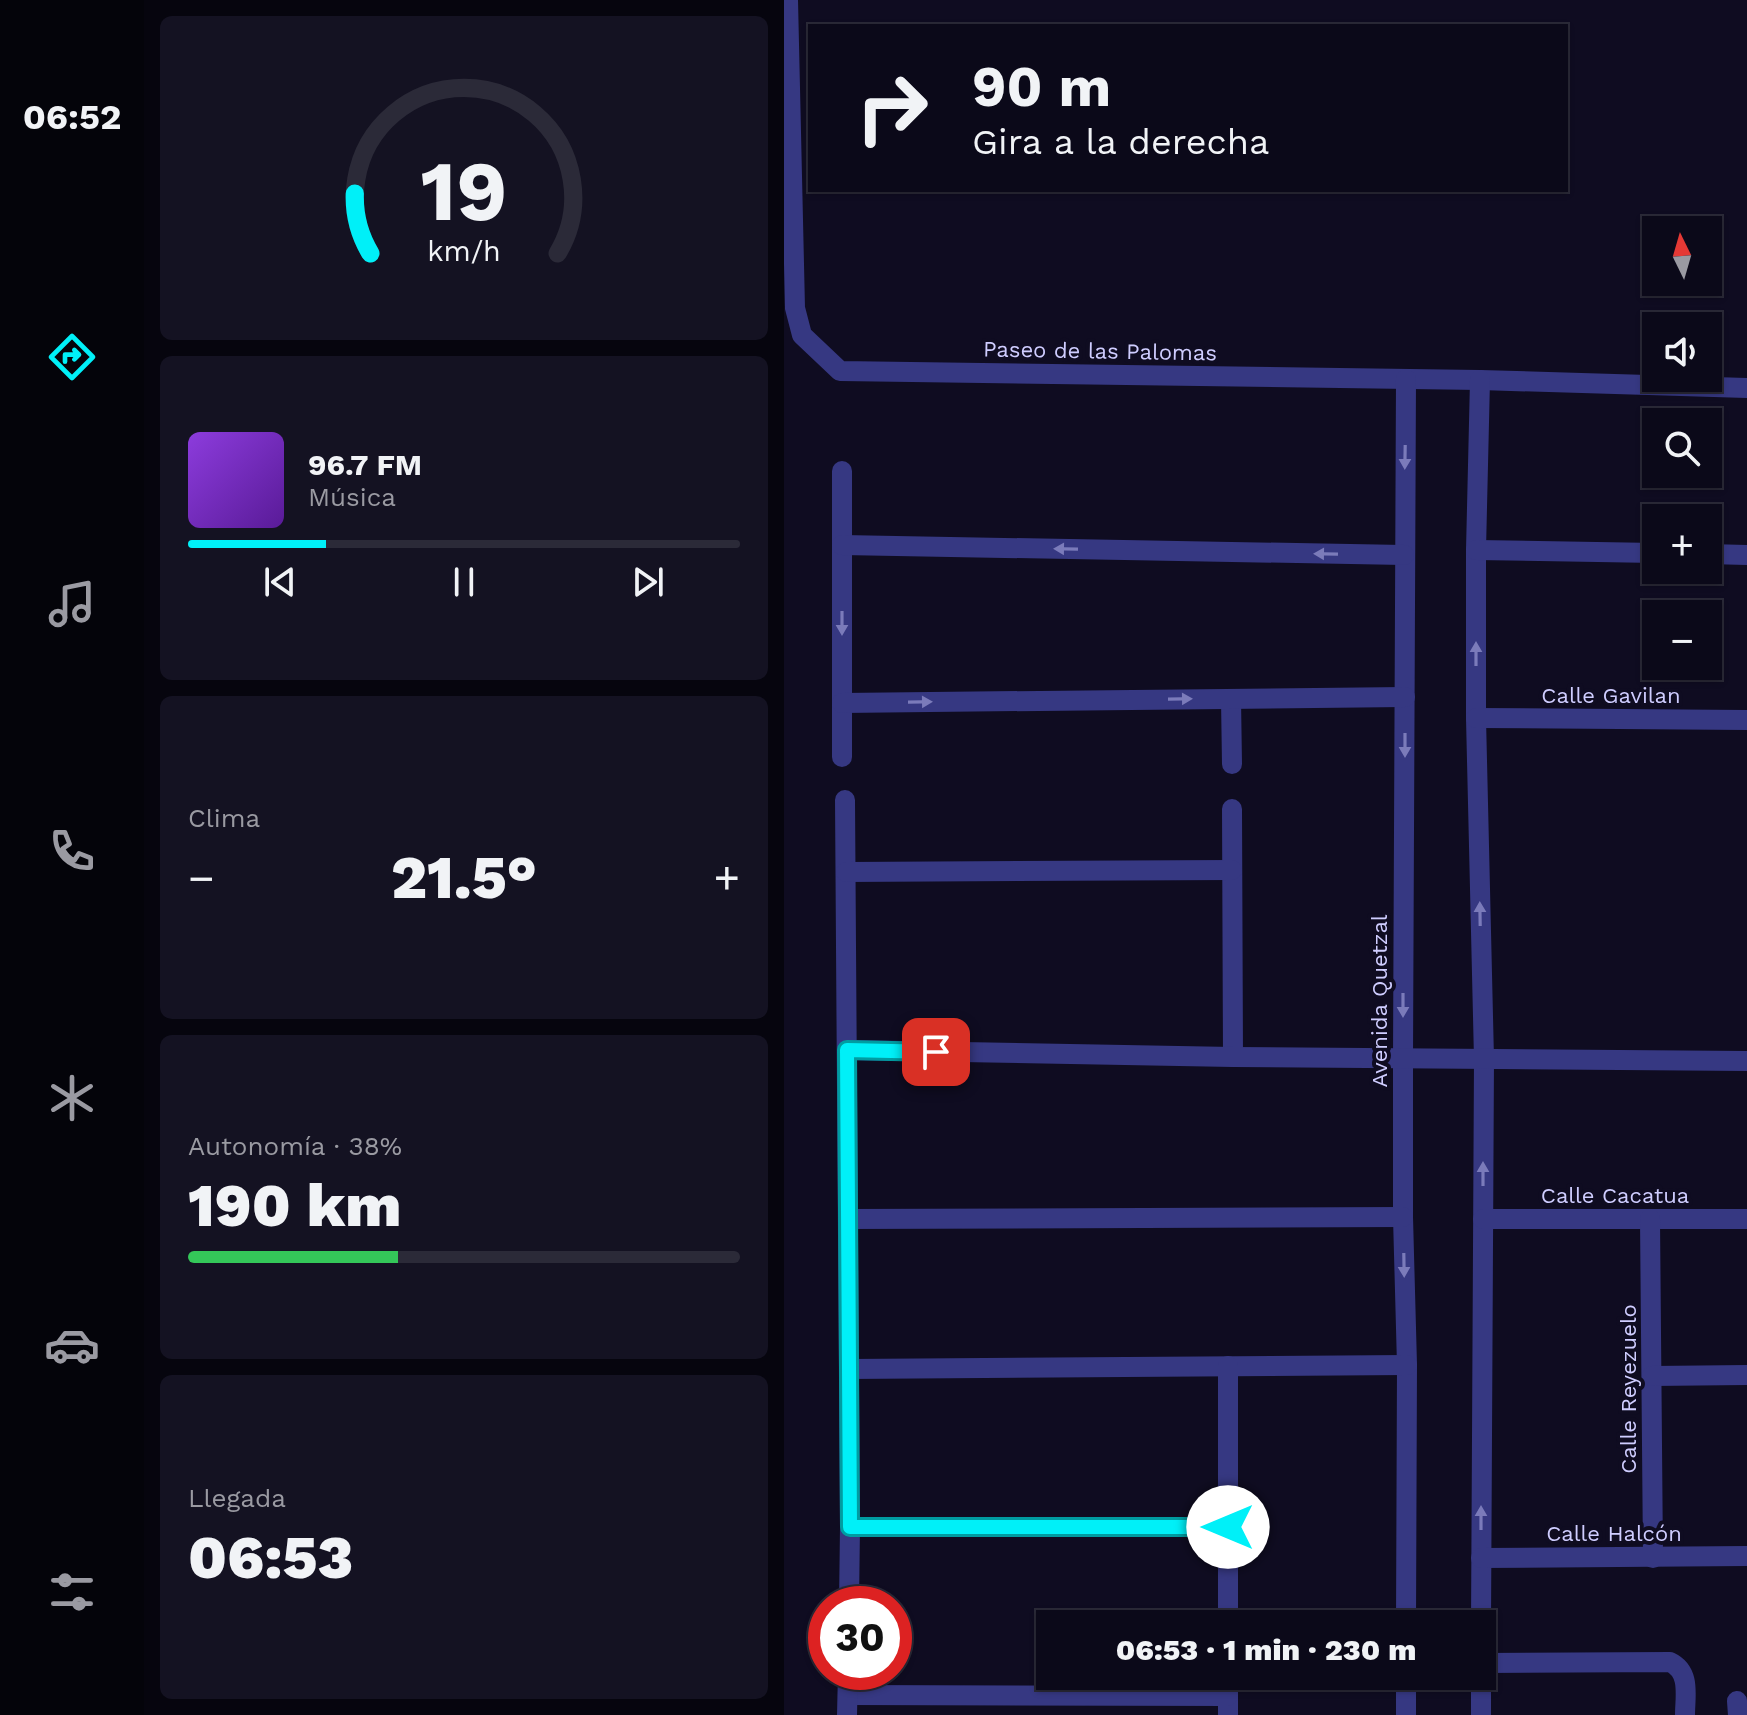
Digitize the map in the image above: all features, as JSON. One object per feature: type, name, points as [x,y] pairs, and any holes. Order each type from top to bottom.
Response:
[{"type":"street","name":"Paseo de las Palomas","points":[[788,0],[788,210],[795,308],[802,335],[840,371],[1480,380],[1747,388]]},
{"type":"street","name":"Avenida Quetzal","points":[[1406,379],[1403,1217],[1407,1365],[1406,1610]]},
{"type":"street","points":[[1480,380],[1476,718],[1484,1059],[1481,1610]]},
{"type":"street","points":[[842,471],[842,757]]},
{"type":"street","points":[[842,545],[1404,555]]},
{"type":"street","points":[[1476,550],[1642,553]]},
{"type":"street","points":[[1722,554],[1747,555]]},
{"type":"street","points":[[842,703],[1405,697]]},
{"type":"street","points":[[1231,699],[1232,764]]},
{"type":"street","name":"Calle Gavilan","points":[[1476,718],[1747,720]]},
{"type":"street","points":[[845,800],[849,1586]]},
{"type":"street","points":[[1232,809],[1233,1057]]},
{"type":"street","points":[[846,872],[1232,870]]},
{"type":"street","points":[[847,1050],[1747,1061]]},
{"type":"street","points":[[848,1219],[1403,1217]]},
{"type":"street","name":"Calle Cacatua","points":[[1483,1219],[1747,1219]]},
{"type":"street","name":"Calle Reyezuelo","points":[[1650,1219],[1653,1558]]},
{"type":"street","points":[[849,1369],[1407,1365]]},
{"type":"street","points":[[1228,1366],[1228,1610]]},
{"type":"street","points":[[1652,1376],[1747,1375]]},
{"type":"street","points":[[850,1527],[1228,1527]]},
{"type":"street","name":"Calle Halcón","points":[[1481,1558],[1747,1556]]},
{"type":"street","points":[[1496,1663],[1670,1662],[1679,1666],[1685,1678],[1685,1715]]},
{"type":"street","points":[[1406,1690],[1406,1715]]},
{"type":"street","points":[[1481,1690],[1481,1715]]},
{"type":"street","points":[[847,1705],[1228,1696]]},
{"type":"route","points":[[936,1052],[847,1050],[850,1527],[1228,1527]]}]
